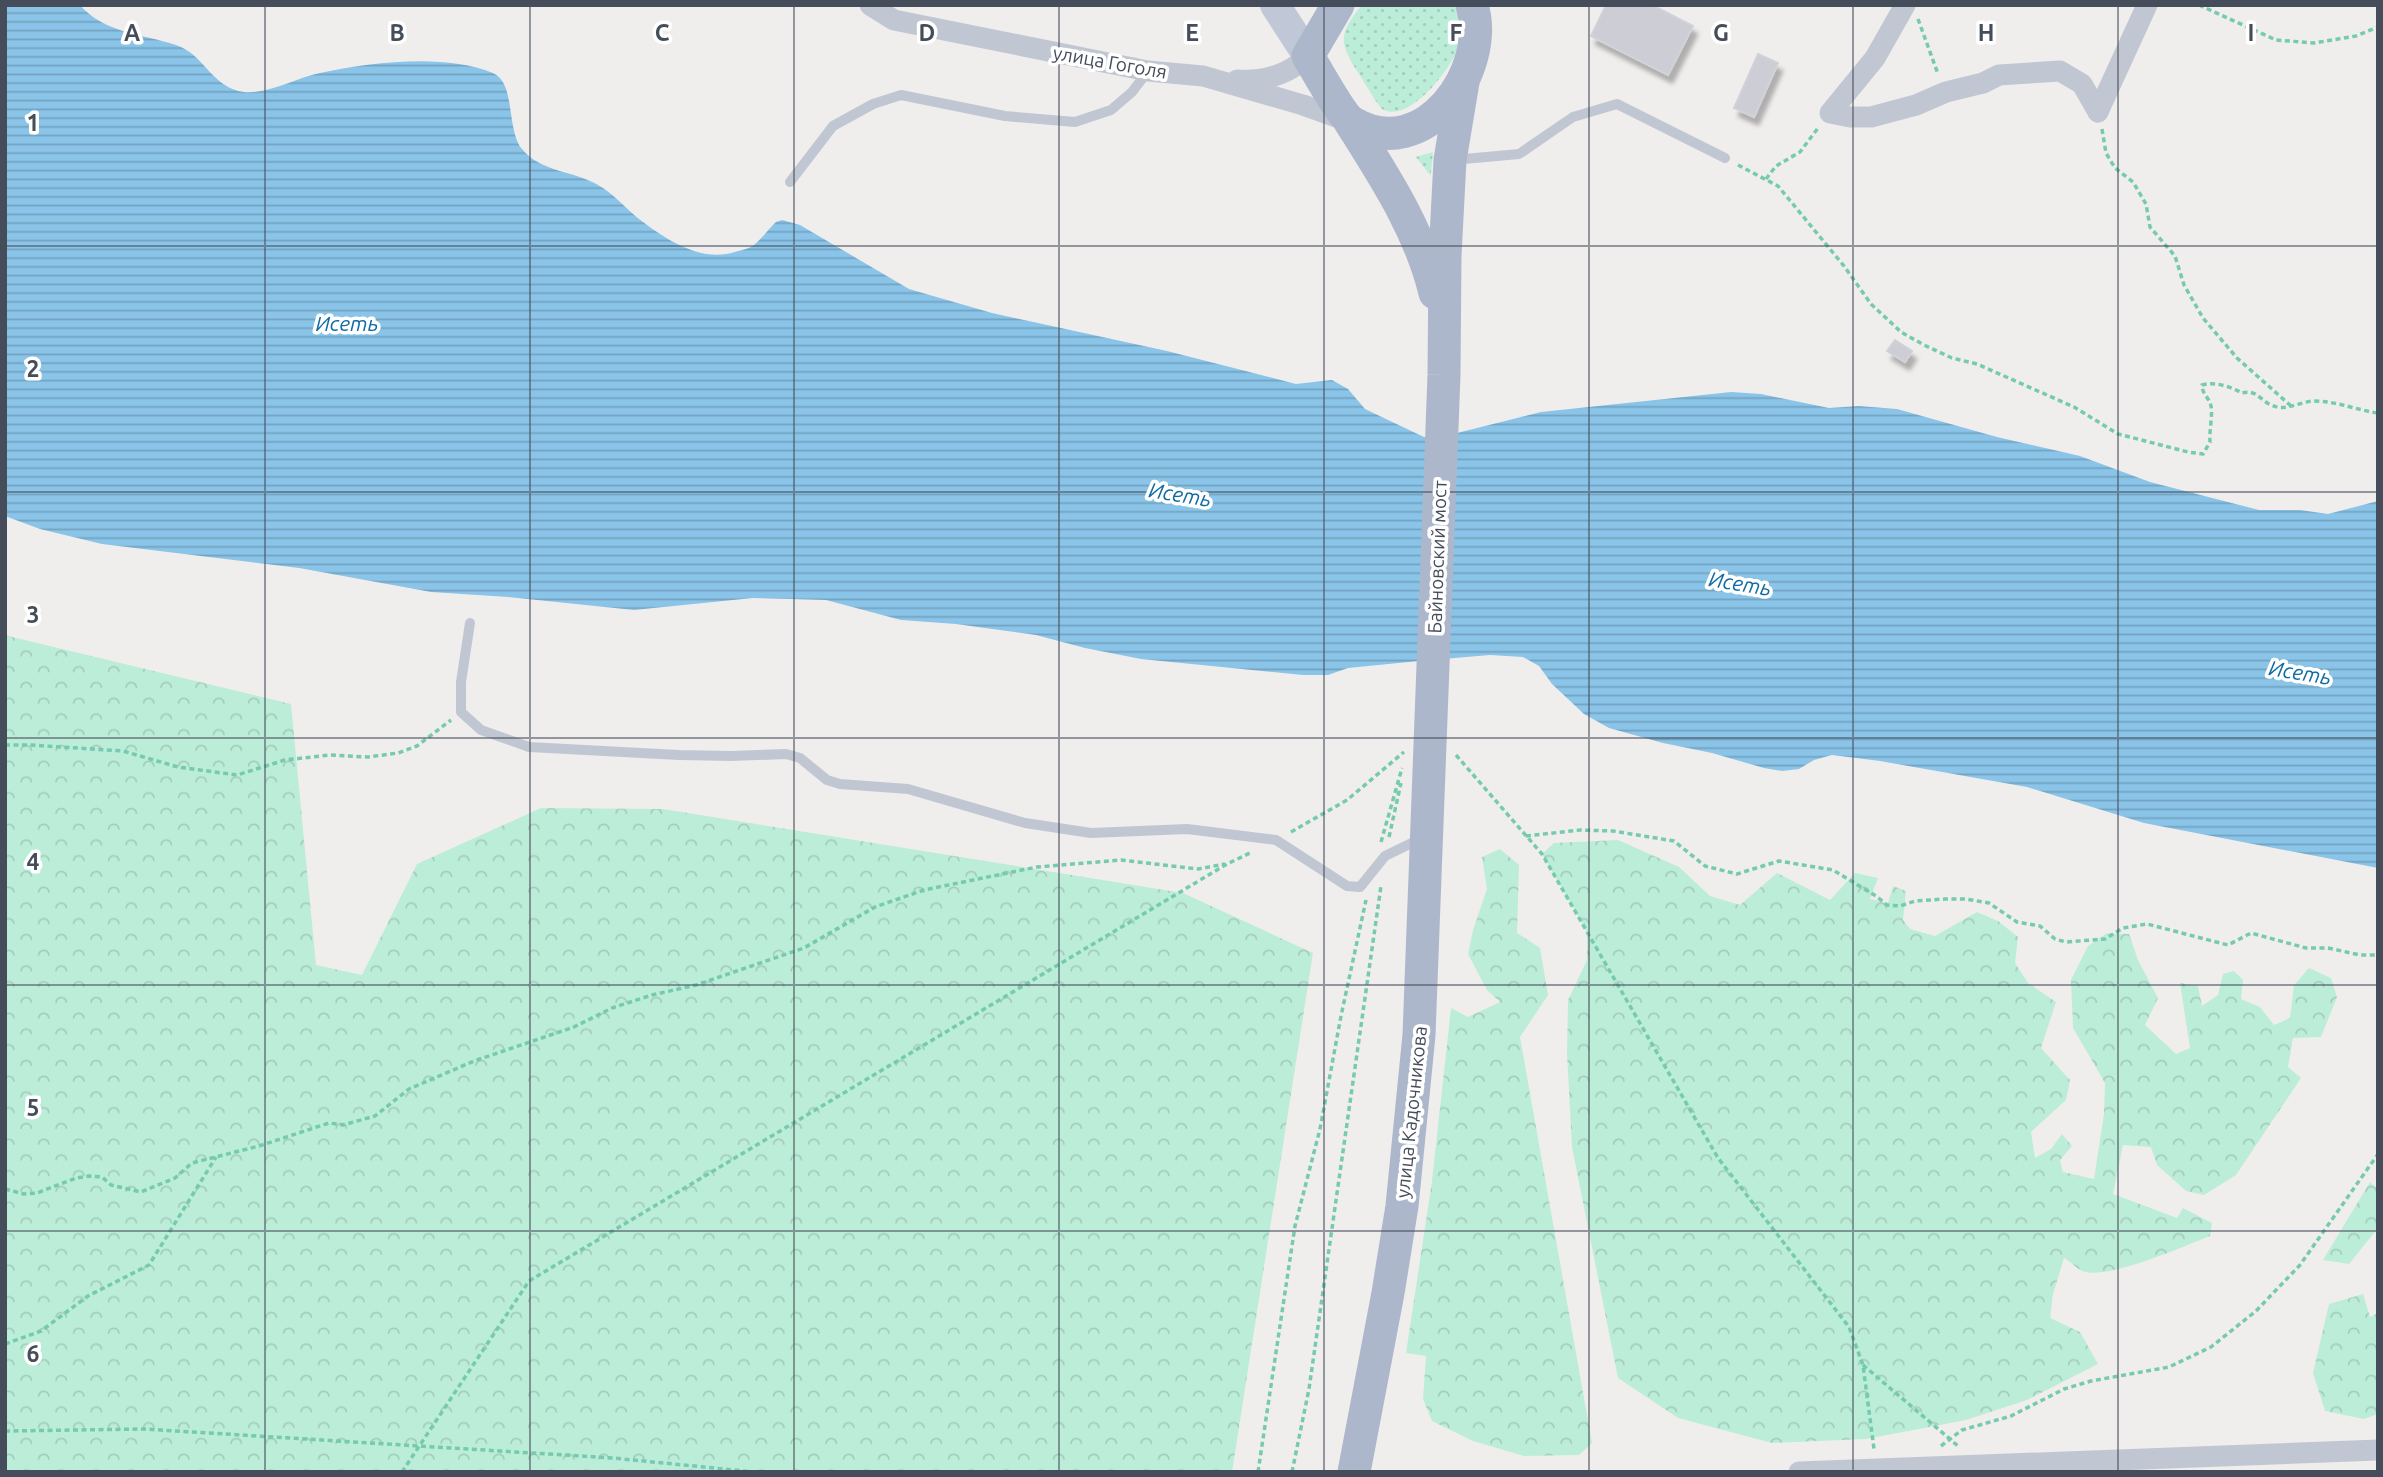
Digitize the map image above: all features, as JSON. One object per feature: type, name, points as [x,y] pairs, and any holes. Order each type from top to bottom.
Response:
[{"type":"main road","points":[[1275,5],[1396,197],[1418,240],[1437,303],[1444,370]]},
{"type":"main road","points":[[1308,55],[1338,5]]},
{"type":"main road","points":[[1444,370],[1445,256],[1450,160],[1477,20],[1472,5]]},
{"type":"main road","points":[[1350,122],[1372,131],[1389,133],[1417,127],[1442,110],[1468,68],[1497,5]]},
{"type":"main road","name":"Байновский мост","points":[[1430,749],[1444,370]]},
{"type":"main road","name":"улица Кадочникова","points":[[1354,1472],[1388,1293],[1409,1150],[1419,1035],[1430,749]]},
{"type":"street","name":"улица Гоголя","points":[[870,5],[894,20],[1148,71],[1203,76],[1304,105],[1350,122]]},
{"type":"street","points":[[2098,111],[2147,5]]},
{"type":"street","points":[[1911,11],[1830,113],[1871,117],[1916,105],[1999,75],[2060,71],[2082,84],[2098,111]]},
{"type":"street","points":[[1203,76],[1241,81],[1280,76],[1296,68],[1308,55]]},
{"type":"street","points":[[1799,1472],[2378,1450]]},
{"type":"lane","points":[[790,182],[833,126],[873,104],[901,95],[1005,116],[1075,122],[1111,110],[1132,92],[1148,71]]},
{"type":"lane","points":[[1450,160],[1519,154],[1573,117],[1617,104],[1725,158]]},
{"type":"lane","points":[[470,623],[461,682],[461,712],[481,730],[529,747],[731,756],[786,754],[800,758],[827,780],[840,784],[908,789],[1025,823],[1091,833],[1186,829],[1276,840],[1347,886],[1360,887],[1385,856],[1427,835]]},
{"type":"path","points":[[2199,5],[2276,40],[2314,43],[2356,36],[2378,27]]},
{"type":"path","points":[[1911,11],[1946,92]]},
{"type":"path","points":[[2098,111],[2106,153],[2115,168],[2133,182],[2146,204],[2150,227],[2175,256],[2184,285],[2203,318],[2237,358],[2293,408]]},
{"type":"path","points":[[1766,179],[1776,166],[1800,152],[1830,113]]},
{"type":"path","points":[[1725,158],[1778,186],[1871,303],[1901,332],[1952,358],[1977,364],[2074,407],[2118,434],[2188,452],[2203,453],[2210,442],[2208,428],[2211,408],[2202,391],[2202,385],[2208,383],[2232,387],[2242,393],[2248,391],[2271,406],[2293,408],[2309,401],[2334,402],[2378,413]]},
{"type":"path","points":[[5,746],[123,751],[178,767],[237,775],[285,760],[330,755],[368,757],[398,754],[417,746],[461,712]]},
{"type":"path","points":[[1430,749],[1526,836],[1542,854],[1718,1158],[1849,1327],[1863,1364],[1877,1469]]},
{"type":"path","points":[[402,1472],[529,1282],[1227,864],[1347,800],[1430,749]]},
{"type":"path","points":[[1292,1472],[1309,1389],[1385,856],[1430,749]]},
{"type":"path","points":[[1258,1472],[1295,1226],[1320,1129],[1372,874],[1430,749]]},
{"type":"path","points":[[1526,836],[1580,830],[1613,831],[1674,841],[1705,866],[1737,874],[1779,861],[1833,870],[1887,905],[1900,906],[1915,901],[1945,899],[1989,903],[2017,922],[2040,926],[2055,939],[2066,942],[2105,939],[2123,928],[2147,924],[2228,945],[2251,933],[2306,948],[2328,948],[2360,955],[2378,955]]},
{"type":"path","points":[[5,1189],[37,1194],[76,1178],[89,1176],[102,1177],[111,1185],[141,1192],[176,1178],[192,1163],[259,1146],[329,1123],[343,1125],[375,1116],[409,1089],[474,1061],[574,1027],[612,1009],[652,995],[696,985],[804,948],[875,907],[924,890],[1037,867],[1121,860],[1198,869],[1227,864]]},
{"type":"path","points":[[1916,1468],[1962,1430],[2011,1416],[2064,1389],[2091,1381],[2169,1367],[2211,1347],[2256,1311],[2300,1265],[2378,1154]]},
{"type":"path","points":[[5,1344],[41,1331],[88,1296],[149,1265],[216,1157]]},
{"type":"path","points":[[1863,1364],[1951,1437],[1976,1466]]},
{"type":"path","points":[[5,1431],[144,1429],[613,1458],[754,1472]]},
{"type":"green space","points":[[1362,5],[1456,7],[1459,39],[1453,59],[1427,93],[1404,109],[1393,112],[1382,109],[1345,48],[1348,25]]},
{"type":"green space","points":[[1433,152],[1431,173],[1430,175],[1416,157]]},
{"type":"green space","points":[[5,634],[291,704],[316,965],[362,975],[417,864],[541,808],[663,809],[1183,893],[1313,953],[1232,1472],[5,1472]]},
{"type":"green space","points":[[1618,840],[1679,867],[1710,896],[1740,905],[1777,873],[1830,900],[1855,873],[1878,878],[1870,899],[1888,903],[1893,886],[1906,891],[1903,920],[1910,929],[1935,936],[1977,912],[1998,921],[2018,937],[2015,963],[2028,983],[2056,1002],[2041,1048],[2070,1080],[2066,1100],[2031,1132],[2035,1158],[2051,1149],[2062,1134],[2072,1146],[2060,1160],[2063,1172],[2094,1179],[2104,1114],[2105,1083],[2073,1028],[2071,980],[2088,946],[2107,933],[2129,934],[2138,960],[2158,998],[2145,1025],[2176,1054],[2190,1048],[2180,983],[2198,986],[2202,1006],[2218,995],[2223,974],[2234,971],[2243,980],[2241,999],[2260,1007],[2274,1025],[2290,1018],[2294,985],[2309,968],[2331,978],[2337,997],[2321,1037],[2293,1038],[2288,1067],[2301,1078],[2236,1175],[2204,1195],[2186,1191],[2157,1165],[2151,1147],[2123,1145],[2113,1194],[2177,1218],[2183,1208],[2212,1223],[2210,1236],[2126,1267],[2093,1273],[2082,1271],[2064,1258],[2053,1294],[2050,1318],[2080,1332],[2098,1364],[2027,1400],[1966,1420],[1866,1439],[1772,1443],[1678,1418],[1618,1378],[1572,1147],[1567,1054],[1568,1000],[1587,960],[1587,932],[1542,854],[1554,843]]},
{"type":"green space","points":[[1500,849],[1519,865],[1517,933],[1540,948],[1548,995],[1520,1037],[1592,1443],[1579,1455],[1524,1456],[1473,1441],[1432,1421],[1423,1399],[1426,1356],[1406,1353],[1432,1181],[1451,1008],[1468,1017],[1500,1002],[1487,990],[1468,954],[1487,889],[1482,857]]},
{"type":"green space","points":[[2370,1182],[2378,1189],[2378,1228],[2349,1264],[2323,1260]]},
{"type":"green space","points":[[2363,1294],[2370,1317],[2378,1313],[2378,1414],[2364,1419],[2325,1411],[2313,1373],[2329,1304]]},
{"type":"water","name":"Исеть","points":[[5,5],[80,5],[100,22],[112,27],[186,49],[224,84],[244,92],[263,91],[320,73],[384,63],[431,61],[474,67],[493,73],[505,86],[517,140],[529,157],[548,167],[598,185],[649,227],[684,247],[709,254],[735,252],[752,246],[776,222],[782,220],[800,225],[909,289],[992,313],[1167,351],[1296,384],[1332,380],[1348,389],[1365,409],[1424,437],[1437,438],[1541,412],[1731,392],[1761,394],[1829,408],[1859,406],[1897,409],[1997,437],[2080,456],[2150,482],[2259,510],[2300,510],[2328,514],[2378,501],[2378,868],[2144,823],[2027,787],[1880,761],[1832,755],[1814,760],[1799,769],[1782,771],[1764,768],[1609,728],[1584,714],[1552,684],[1539,666],[1523,657],[1490,655],[1348,668],[1328,675],[1303,675],[1141,659],[1036,635],[901,620],[826,600],[753,598],[634,610],[431,592],[299,568],[102,544],[40,529],[5,516]]},
{"type":"building","points":[[1606,5],[1652,5],[1693,26],[1668,75],[1591,36]]},
{"type":"building","points":[[1758,54],[1778,63],[1754,117],[1734,108]]},
{"type":"building","points":[[1895,340],[1912,351],[1905,362],[1887,351]]}]
